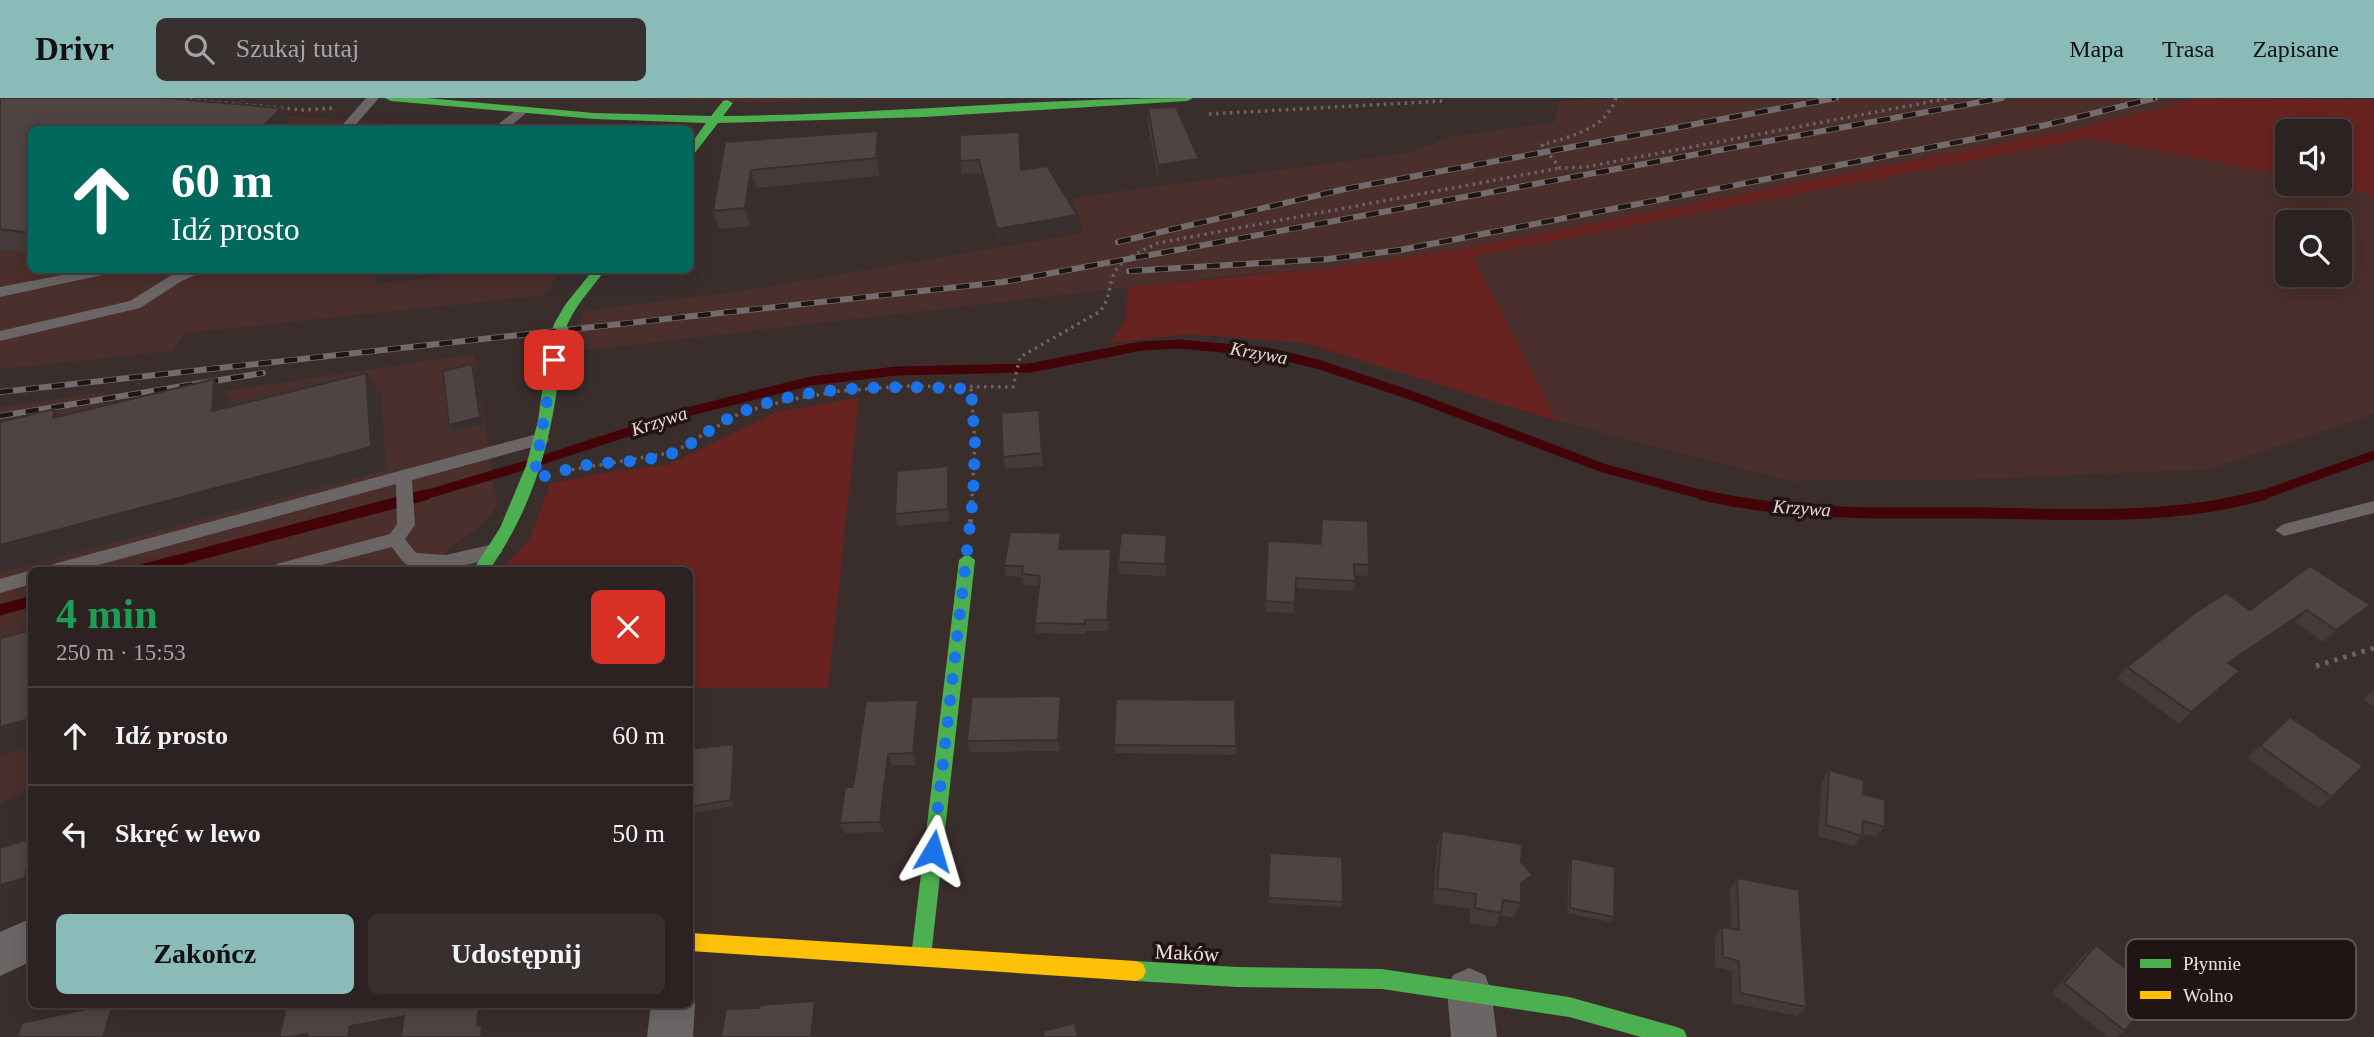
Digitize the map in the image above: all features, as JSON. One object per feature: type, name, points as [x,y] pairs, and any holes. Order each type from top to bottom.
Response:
[{"type":"street","points":[[391,98],[471,101],[524,110],[658,119],[818,118],[1187,98]]},
{"type":"street","points":[[693,148],[730,98]]},
{"type":"street","points":[[484,567],[498,551],[522,509],[534,477],[558,332],[565,316],[597,273]]},
{"type":"street","points":[[921,957],[967,560]]},
{"type":"street","points":[[0,955],[28,940]]},
{"type":"street","name":"Maków","points":[[693,943],[1237,977],[1382,979],[1569,1007],[1677,1037]]},
{"type":"street","points":[[1469,990],[1474,1037]]},
{"type":"street","points":[[670,1037],[673,1008]]},
{"type":"lane","points":[[348,126],[373,98]]},
{"type":"lane","points":[[502,126],[524,110]]},
{"type":"lane","points":[[0,292],[92,273]]},
{"type":"lane","points":[[0,336],[135,304],[174,279],[190,273]]},
{"type":"lane","points":[[69,567],[405,483],[540,444]]},
{"type":"lane","points":[[405,483],[401,532],[411,559],[446,562],[498,551]]},
{"type":"lane","points":[[2284,530],[2374,507]]},
{"type":"lane","points":[[290,567],[401,532]]},
{"type":"lane","points":[[0,586],[28,578]]},
{"type":"path","points":[[1560,168],[1542,145],[1589,130],[1611,112],[1616,98]]},
{"type":"path","points":[[534,477],[548,477],[579,466],[643,460],[674,452],[740,413],[788,400],[840,391],[906,386],[971,389],[1013,387],[1012,382],[1020,357],[1070,332],[1099,311],[1108,302],[1114,272],[1135,254],[1158,243],[1494,183],[1560,168],[1586,167],[1950,98]]},
{"type":"path","points":[[967,560],[975,443],[971,389]]},
{"type":"path","points":[[2316,666],[2374,648]]},
{"type":"shaded area","points":[[0,98],[37,98],[426,126],[28,126],[28,273],[560,273],[545,295],[184,333],[173,351],[0,369]]},
{"type":"shaded area","points":[[646,98],[867,98],[759,103]]},
{"type":"shaded area","points":[[1621,98],[2200,98],[2084,127],[1468,248],[1331,268],[1226,276],[571,352],[584,311],[749,290],[1084,233],[1072,198],[1413,152],[1451,137],[1554,122],[1559,101]]},
{"type":"shaded area","points":[[2200,98],[2374,100],[2374,195],[2352,190],[2352,119],[2275,119],[2275,174],[2091,138],[1473,256],[1557,421],[1305,343],[1187,334],[1110,343],[1126,319],[1128,287],[1331,268],[1468,248],[2084,127]]},
{"type":"shaded area","points":[[2091,138],[2275,174],[2275,196],[2352,196],[2352,190],[2374,195],[2374,414],[2209,469],[1986,479],[1791,481],[1557,421],[1473,256]]},
{"type":"shaded area","points":[[474,354],[497,503],[486,521],[446,551],[446,567],[28,567],[28,789],[0,803],[0,407],[105,392],[104,409]]},
{"type":"shaded area","points":[[859,398],[828,688],[693,688],[693,567],[503,567],[530,539],[550,484],[597,474],[668,465],[777,412]]},
{"type":"building","points":[[0,98],[167,98],[281,108],[263,126],[28,126],[28,233],[0,229]]},
{"type":"building","points":[[1176,107],[1199,159],[1158,165],[1148,108]]},
{"type":"building","points":[[878,131],[876,158],[751,170],[745,208],[713,211],[725,142]]},
{"type":"building","points":[[1019,132],[1021,170],[1047,166],[1077,215],[997,229],[979,160],[960,161],[960,135]]},
{"type":"building","points":[[472,364],[480,417],[449,425],[443,371]]},
{"type":"building","points":[[366,373],[371,447],[0,545],[0,422],[54,409],[53,418],[214,379],[212,411]]},
{"type":"building","points":[[1039,410],[1042,453],[1003,457],[1001,413]]},
{"type":"building","points":[[948,466],[948,509],[895,514],[897,471]]},
{"type":"building","points":[[1322,519],[1368,521],[1369,565],[1354,564],[1355,581],[1296,578],[1295,603],[1265,601],[1268,541],[1321,544]]},
{"type":"building","points":[[1010,532],[1061,533],[1059,549],[1111,549],[1107,620],[1085,620],[1085,624],[1035,623],[1040,576],[1022,574],[1023,566],[1004,566]]},
{"type":"building","points":[[1121,533],[1167,535],[1165,564],[1118,562]]},
{"type":"building","points":[[2310,566],[2370,605],[2336,630],[2307,610],[2228,663],[2240,671],[2191,712],[2127,667],[2196,612],[2226,593],[2250,610]]},
{"type":"building","points":[[28,631],[28,719],[0,727],[0,638]]},
{"type":"building","points":[[1061,696],[1058,740],[967,741],[972,697]]},
{"type":"building","points":[[1116,699],[1235,700],[1236,746],[1114,745]]},
{"type":"building","points":[[918,700],[913,753],[888,754],[880,822],[840,823],[845,787],[853,787],[866,701]]},
{"type":"building","points":[[2290,717],[2363,766],[2332,797],[2260,746]]},
{"type":"building","points":[[734,744],[731,800],[693,806],[693,749]]},
{"type":"building","points":[[1829,770],[1864,780],[1863,794],[1885,800],[1885,827],[1863,821],[1862,836],[1826,825]]},
{"type":"building","points":[[1442,831],[1522,844],[1521,862],[1533,875],[1521,883],[1521,903],[1503,900],[1501,913],[1475,908],[1476,894],[1437,888]]},
{"type":"building","points":[[28,839],[25,878],[0,885],[0,848]]},
{"type":"building","points":[[1270,853],[1342,857],[1343,902],[1268,898]]},
{"type":"building","points":[[1571,858],[1615,867],[1614,917],[1570,908]]},
{"type":"building","points":[[1737,878],[1799,890],[1806,1007],[1740,993],[1739,961],[1723,957],[1722,927],[1739,930]]},
{"type":"building","points":[[2096,945],[2126,969],[2126,1020],[2134,1020],[2125,1031],[2064,983]]},
{"type":"building","points":[[815,1001],[811,1037],[721,1037],[726,1009]]},
{"type":"building","points":[[91,1008],[112,1008],[103,1037],[17,1037],[22,1023]]},
{"type":"building","points":[[286,1008],[479,1008],[477,1025],[482,1026],[481,1037],[401,1037],[404,1016],[350,1026],[348,1037],[307,1037],[307,1034],[279,1037]]},
{"type":"building","points":[[1075,1023],[1078,1037],[1044,1037],[1043,1031]]},
{"type":"waterway","name":"Krzywa","points":[[542,460],[695,410],[811,381],[896,371],[1030,368],[1141,346],[1179,344],[1267,352],[1317,364],[1413,396],[1603,468],[1704,495]]},
{"type":"waterway","name":"Krzywa","points":[[2262,495],[2374,455]]},
{"type":"waterway","name":"Krzywa","points":[[423,496],[526,465]]},
{"type":"waterway","name":"Krzywa","points":[[1704,495],[1771,507],[1840,512],[2086,515],[2192,509],[2262,495]]},
{"type":"waterway","name":"Krzywa","points":[[1704,495],[1710,497]]},
{"type":"waterway","name":"Krzywa","points":[[2257,497],[2262,495]]},
{"type":"waterway","name":"Krzywa","points":[[152,567],[423,496]]},
{"type":"waterway","name":"Krzywa","points":[[418,497],[423,496]]},
{"type":"waterway","name":"Krzywa","points":[[0,610],[28,602]]},
{"type":"railway","points":[[1118,242],[1345,189],[1836,98]]},
{"type":"railway","points":[[0,392],[1003,282],[2002,98]]},
{"type":"railway","points":[[1129,271],[1328,259],[1400,250],[2046,125],[2155,98]]},
{"type":"railway","points":[[0,416],[263,373]]},
{"type":"traffic: fast","points":[[391,98],[526,111],[661,119],[924,113],[1187,98]]},
{"type":"traffic: fast","points":[[693,148],[727,103]]},
{"type":"traffic: fast","points":[[483,567],[507,530],[534,466],[545,421],[561,324],[597,273]]},
{"type":"traffic: fast","points":[[921,957],[967,560]]},
{"type":"traffic: fast","points":[[1136,971],[1237,977],[1382,979],[1569,1007],[1677,1037]]},
{"type":"traffic: slow","points":[[693,942],[1136,971]]},
{"type":"route","points":[[554,360],[534,477],[548,477],[579,466],[643,460],[674,452],[740,413],[788,400],[840,391],[906,386],[971,389],[975,443],[973,498],[933,851]]}]
